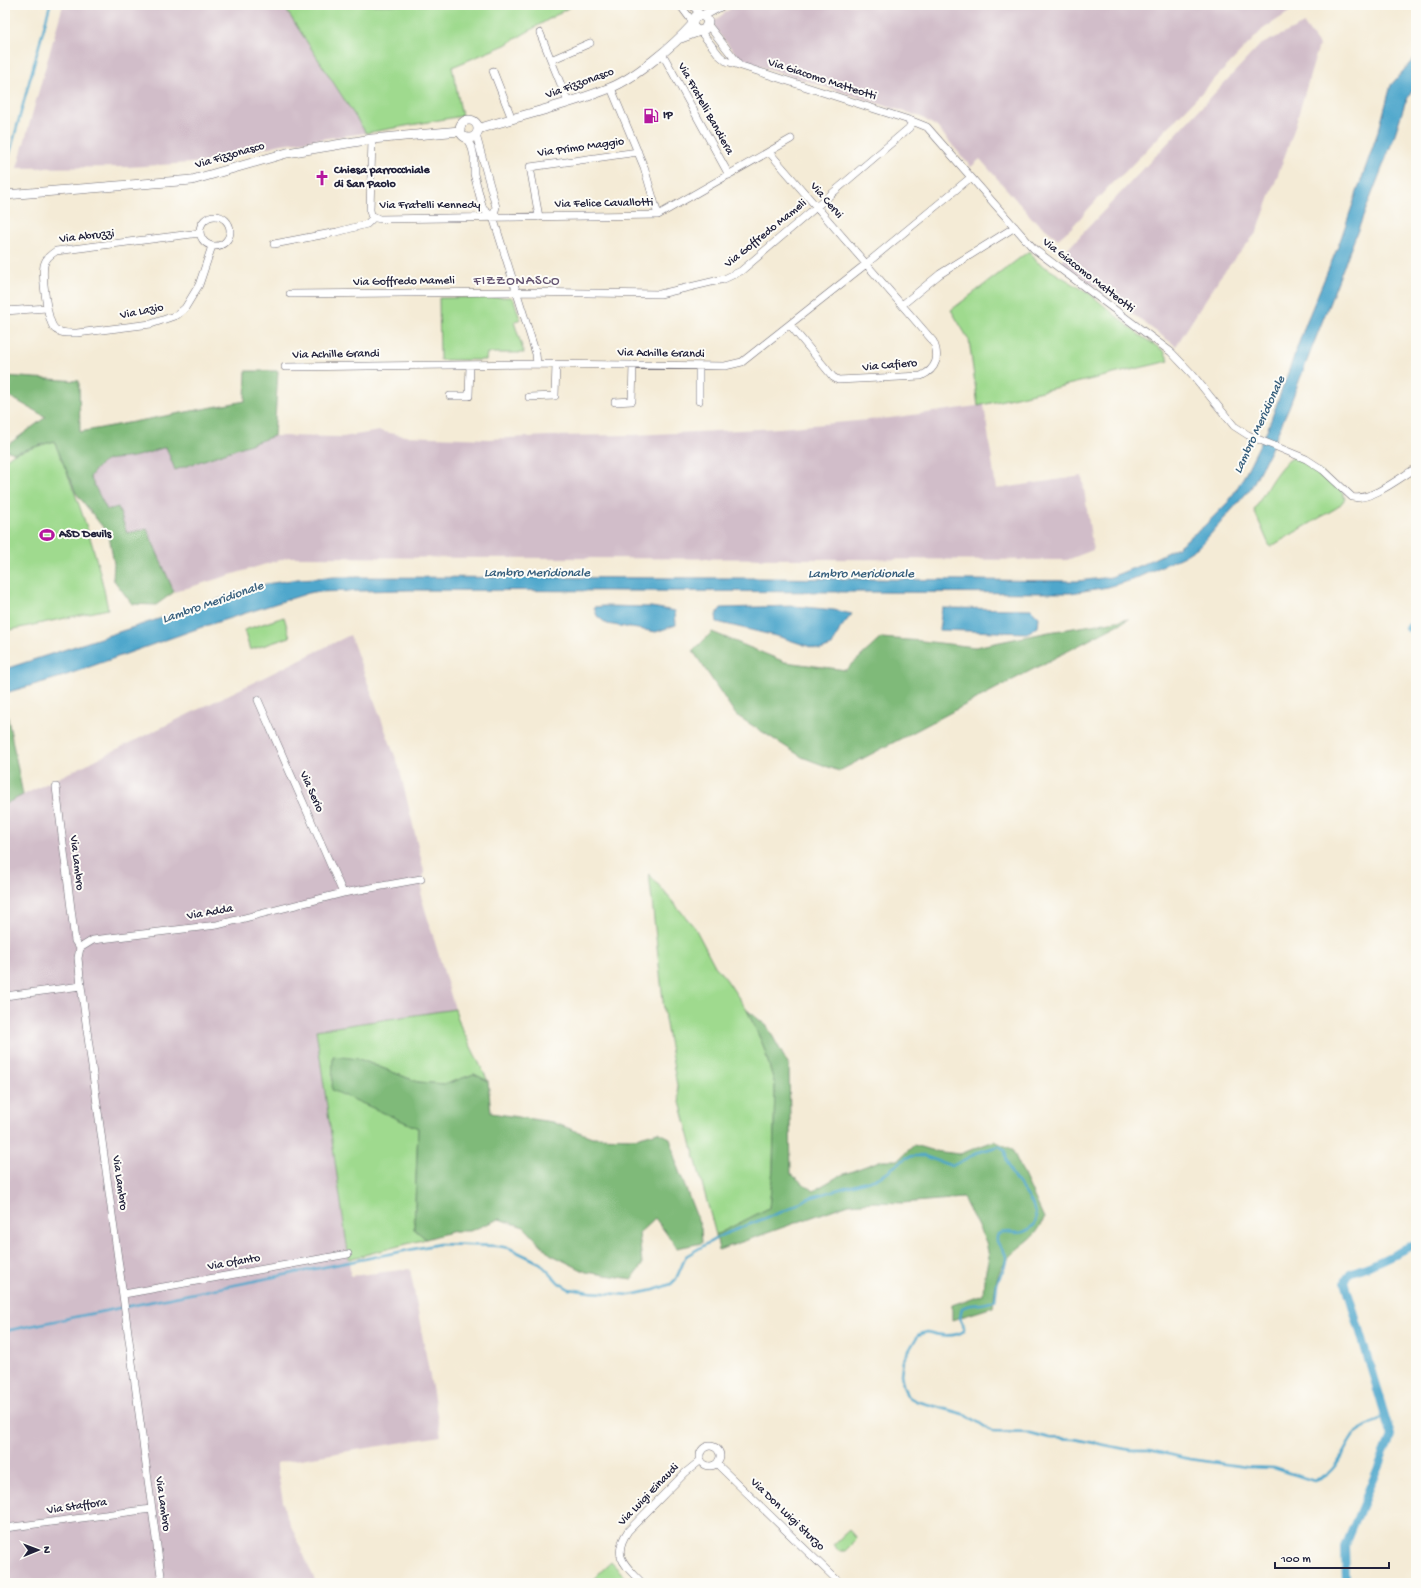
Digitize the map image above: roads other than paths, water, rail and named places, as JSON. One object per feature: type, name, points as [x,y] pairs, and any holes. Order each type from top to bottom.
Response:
[{"type":"main road","points":[[705,20],[696,16],[696,27],[705,29],[705,20],[719,7]]},
{"type":"main road","name":"Via Fizzonasco","points":[[5,195],[192,180],[287,153],[372,139],[463,134],[472,138],[477,132],[512,119],[611,88],[662,53],[696,27]]},
{"type":"main road","name":"Via Fizzonasco","points":[[463,134],[463,122],[468,120],[476,124],[477,132]]},
{"type":"street","name":"Via Giacomo Matteotti","points":[[680,5],[696,27],[726,61],[927,127],[934,133],[970,178],[1046,259],[1170,352],[1192,374],[1234,426],[1260,440],[1306,459],[1323,470],[1352,497],[1358,498],[1371,495],[1416,468]]},
{"type":"street","points":[[692,5],[738,64]]},
{"type":"street","points":[[540,33],[568,102]]},
{"type":"street","points":[[551,60],[590,43]]},
{"type":"street","name":"Via Fratelli Bandiera","points":[[662,53],[729,175]]},
{"type":"street","points":[[493,71],[512,119]]},
{"type":"street","points":[[611,88],[638,152],[658,214]]},
{"type":"street","name":"Via Goffredo Mameli","points":[[290,294],[517,292],[660,294],[724,280],[741,271],[817,208],[909,128],[912,121]]},
{"type":"street","points":[[477,132],[496,207],[493,217]]},
{"type":"street","points":[[463,134],[472,148],[474,157],[474,174],[483,209],[493,217],[536,354],[537,364]]},
{"type":"street","name":"Via Fratelli Kennedy","points":[[372,139],[370,210],[374,217],[379,219],[493,217]]},
{"type":"street","name":"Via Felice Cavallotti","points":[[493,217],[658,214],[791,139]]},
{"type":"street","name":"Via Primo Maggio","points":[[539,217],[530,167],[638,152]]},
{"type":"street","name":"Via Cervi","points":[[769,152],[866,264]]},
{"type":"street","name":"Via Achille Grandi","points":[[285,367],[537,364],[725,366],[742,362],[866,264],[970,178]]},
{"type":"street","points":[[218,215],[228,222],[230,234],[228,239],[223,244],[212,246],[202,239],[200,227],[206,217],[218,215]]},
{"type":"street","points":[[274,244],[330,234],[367,224],[374,217]]},
{"type":"street","points":[[902,305],[940,274],[1015,227]]},
{"type":"street","name":"Via Abruzzi","points":[[47,308],[44,266],[46,260],[56,251],[200,233]]},
{"type":"street","name":"Via Lazio","points":[[47,308],[49,320],[54,328],[65,333],[145,325],[166,320],[177,315],[185,308],[194,296],[212,246]]},
{"type":"street","name":"Via Cafiero","points":[[790,325],[833,377],[838,380],[921,376],[932,370],[936,362],[936,347],[933,341],[866,264]]},
{"type":"street","points":[[5,311],[47,308]]},
{"type":"street","points":[[529,397],[556,396],[556,364]]},
{"type":"street","points":[[450,396],[469,396],[470,365]]},
{"type":"street","points":[[615,402],[632,401],[633,365]]},
{"type":"street","points":[[699,366],[699,401]]},
{"type":"street","name":"Via Serio","points":[[258,700],[343,893]]},
{"type":"street","name":"Via Lambro","points":[[56,787],[75,941],[80,948],[78,958],[81,986],[162,1583]]},
{"type":"street","name":"Via Adda","points":[[80,948],[88,941],[97,939],[217,925],[343,893],[421,879]]},
{"type":"street","points":[[5,996],[81,986]]},
{"type":"street","name":"Via Ofanto","points":[[124,1297],[348,1254]]},
{"type":"street","points":[[711,1446],[717,1448],[720,1453],[720,1459],[717,1464],[708,1466],[701,1460],[702,1450],[711,1446]]},
{"type":"street","name":"Via Luigi Einaudi","points":[[642,1583],[621,1559],[619,1551],[622,1541],[628,1531],[685,1472],[701,1460]]},
{"type":"street","name":"Via Don Luigi Sturzo","points":[[717,1464],[840,1583]]},
{"type":"street","name":"Via Staffora","points":[[5,1528],[151,1509]]},
{"type":"water","name":"Lambro Meridionale","points":[[1416,56],[1416,84],[1405,103],[1393,140],[1289,407],[1270,451],[1251,488],[1201,545],[1184,556],[1132,580],[1108,587],[1071,593],[408,590],[312,592],[202,627],[61,677],[5,693],[5,669],[266,584],[298,579],[335,577],[756,578],[1078,581],[1111,577],[1141,565],[1176,548],[1203,527],[1229,501],[1242,480],[1268,428],[1306,323],[1339,244],[1380,126],[1391,85]]},
{"type":"water","points":[[794,606],[834,610],[852,614],[840,629],[832,646],[820,650],[780,637],[717,622],[716,615],[721,608]]},
{"type":"water","points":[[594,607],[651,607],[675,611],[676,625],[656,632],[607,624],[597,616]]},
{"type":"water","points":[[942,608],[1031,609],[1039,617],[1038,627],[1027,633],[939,630]]},
{"type":"waterway","points":[[5,171],[50,5]]},
{"type":"waterway","points":[[1408,628],[1416,624]]},
{"type":"waterway","points":[[5,1331],[439,1244],[498,1246],[509,1248],[540,1263],[559,1283],[569,1289],[630,1295],[654,1290],[671,1284],[676,1279],[686,1256],[722,1235],[789,1209],[806,1199],[880,1177],[906,1158],[912,1156],[924,1156],[952,1166],[979,1152],[999,1146],[1005,1150],[1007,1162],[1015,1180],[1035,1210],[1035,1224],[1029,1229],[1020,1233],[1008,1232],[998,1234],[997,1241],[1004,1251],[1006,1261],[997,1284],[995,1300],[986,1303],[969,1305],[962,1308],[960,1318],[964,1331],[955,1335],[940,1335],[927,1332],[918,1335],[903,1361],[901,1374],[907,1396],[916,1401],[967,1415],[993,1432],[1030,1433],[1049,1438],[1075,1439],[1130,1450],[1150,1450],[1189,1459],[1246,1467],[1274,1468],[1314,1481],[1322,1478],[1334,1468],[1354,1435],[1384,1415]]},
{"type":"waterway","points":[[1346,1583],[1345,1547],[1391,1436],[1345,1282],[1350,1273],[1369,1266],[1416,1244]]},
{"type":"place","name":"IP","points":[[651,116]]},
{"type":"place","name":"Chiesa parrocchiale di San Paolo","points":[[322,178]]},
{"type":"place","name":"ASD Devils","points":[[47,535]]},
{"type":"district","name":"FIZZONASCO","points":[[517,281]]}]
